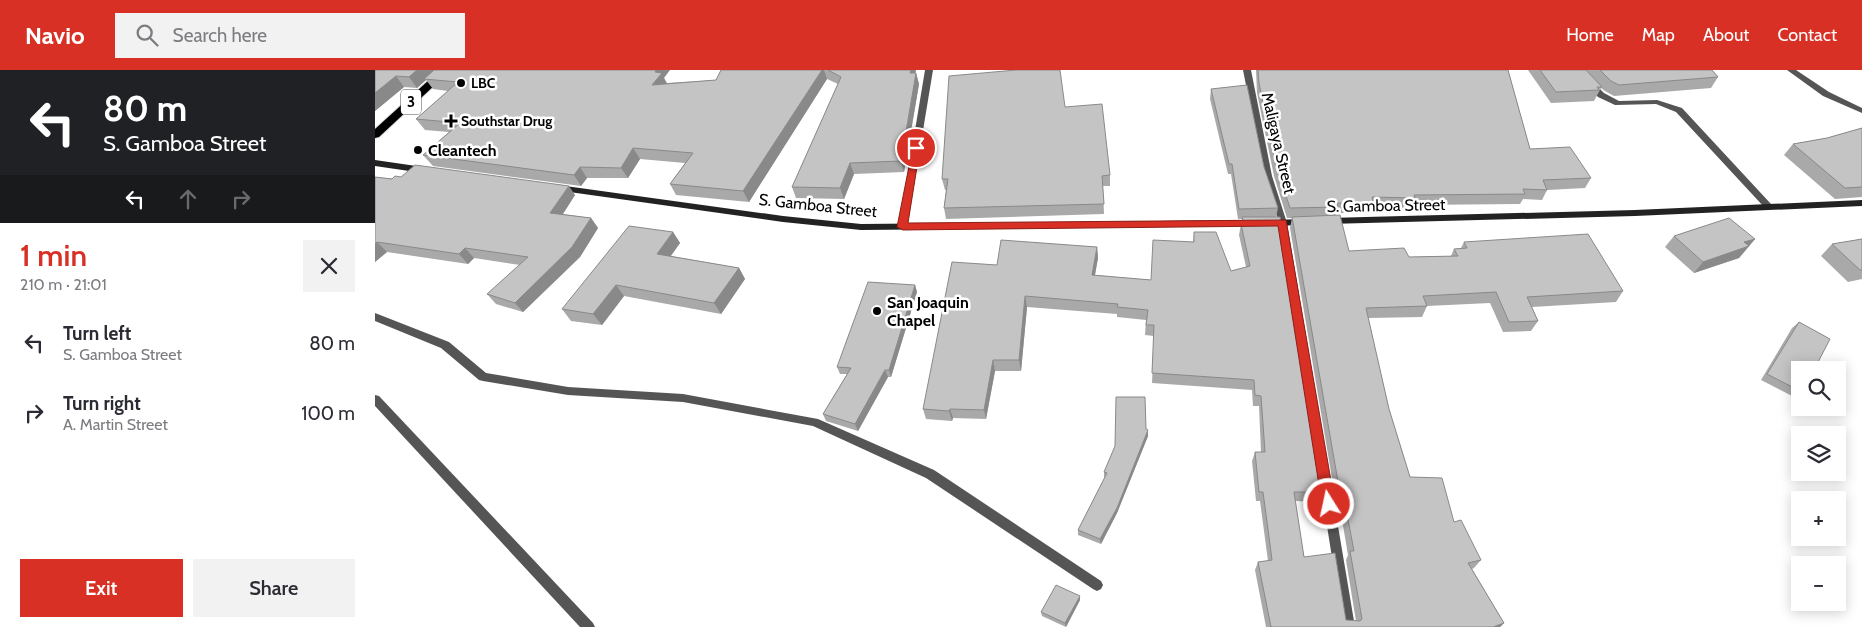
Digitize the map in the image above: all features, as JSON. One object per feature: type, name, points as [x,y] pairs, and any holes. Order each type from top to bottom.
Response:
[{"type":"highway","name":"3","points":[[375,135],[446,70]]},
{"type":"main road","points":[[375,163],[433,171]]},
{"type":"main road","name":"S. Gamboa Street","points":[[549,186],[783,219],[861,227],[1312,222]]},
{"type":"main road","name":"S. Gamboa Street","points":[[1322,222],[1635,214],[1768,206],[1862,203]]},
{"type":"street","points":[[903,227],[929,70]]},
{"type":"street","name":"Maligaya Street","points":[[1247,70],[1268,176],[1283,222],[1349,627]]},
{"type":"street","points":[[1577,70],[1601,95],[1609,99],[1618,102],[1657,102],[1679,110],[1768,206]]},
{"type":"street","points":[[1791,70],[1825,94],[1862,111]]},
{"type":"street","points":[[375,317],[445,345],[483,378],[568,391],[683,398],[814,422],[930,474],[1097,585]]},
{"type":"street","points":[[375,399],[589,627]]},
{"type":"building","points":[[375,70],[417,70],[409,77],[396,76],[375,93]]},
{"type":"building","points":[[434,70],[656,70],[655,72],[662,73],[652,85],[716,80],[721,70],[822,70],[743,191],[670,184],[693,153],[633,148],[621,168],[580,167],[574,175],[423,155],[460,123],[416,119],[458,82],[424,79]]},
{"type":"building","points":[[828,70],[911,70],[910,73],[916,73],[901,161],[850,163],[840,188],[792,187],[841,77]]},
{"type":"building","points":[[1016,70],[1060,70],[1065,107],[1102,104],[1110,175],[1102,176],[1104,204],[944,208],[948,179],[942,179],[949,76]]},
{"type":"building","points":[[1258,70],[1508,70],[1530,149],[1570,147],[1591,178],[1543,180],[1547,190],[1523,189],[1525,194],[1414,195],[1415,198],[1372,197],[1373,203],[1337,203],[1338,207],[1290,208],[1276,165]]},
{"type":"building","points":[[1540,70],[1586,70],[1602,87],[1597,87],[1599,90],[1556,92]]},
{"type":"building","points":[[1600,70],[1712,70],[1718,77],[1619,85],[1611,81]]},
{"type":"building","points":[[1247,85],[1264,167],[1278,208],[1239,209],[1232,164],[1229,164],[1211,89]]},
{"type":"building","points":[[1862,128],[1862,187],[1845,188],[1793,144],[1827,138]]},
{"type":"building","points":[[415,165],[569,186],[550,213],[591,218],[572,247],[515,303],[487,294],[528,257],[465,248],[459,254],[377,242],[375,244],[375,177],[392,179],[395,176],[401,177]]},
{"type":"building","points":[[1340,215],[1349,251],[1404,248],[1409,257],[1458,256],[1454,249],[1467,248],[1464,242],[1588,234],[1623,291],[1527,297],[1538,321],[1509,322],[1496,292],[1423,296],[1427,306],[1366,308],[1389,409],[1410,477],[1442,478],[1454,522],[1461,520],[1481,560],[1468,563],[1504,623],[1493,627],[1271,627],[1258,562],[1272,560],[1263,492],[1259,492],[1255,452],[1265,452],[1261,396],[1255,395],[1254,380],[1152,373],[1154,325],[1146,325],[1148,310],[1117,307],[1118,304],[1025,296],[1019,360],[993,360],[984,410],[950,409],[949,411],[923,409],[952,262],[997,265],[1001,240],[1097,247],[1092,275],[1151,280],[1153,240],[1194,242],[1194,232],[1216,232],[1231,271],[1250,266],[1241,224],[1244,223],[1242,217],[1280,217],[1325,492],[1294,492],[1304,557],[1335,553],[1346,620],[1360,621],[1362,619],[1350,551],[1354,551],[1343,493],[1340,493],[1292,217]]},
{"type":"building","points":[[1729,218],[1755,239],[1744,242],[1749,246],[1703,262],[1674,236]]},
{"type":"building","points":[[629,226],[673,232],[657,254],[739,268],[714,303],[616,285],[593,314],[562,309]]},
{"type":"building","points":[[1862,239],[1862,270],[1860,270],[1832,244]]},
{"type":"building","points":[[868,282],[915,285],[889,370],[885,370],[855,424],[823,414],[851,368],[837,367]]},
{"type":"building","points":[[1799,322],[1830,339],[1819,361],[1791,361],[1791,386],[1767,374]]},
{"type":"building","points":[[1116,397],[1145,397],[1146,429],[1148,430],[1117,508],[1100,539],[1078,530],[1107,473],[1104,472],[1115,446]]},
{"type":"building","points":[[1056,585],[1080,596],[1065,623],[1041,612]]},
{"type":"place","name":"LBC","points":[[461,83]]},
{"type":"place","name":"Southstar Drug","points":[[451,121]]},
{"type":"place","name":"Cleantech","points":[[418,150]]},
{"type":"place","name":"San Joaquin Chapel","points":[[877,311]]},
{"type":"route","points":[[916,148],[903,227],[1283,222],[1296,313],[1329,504]]}]
